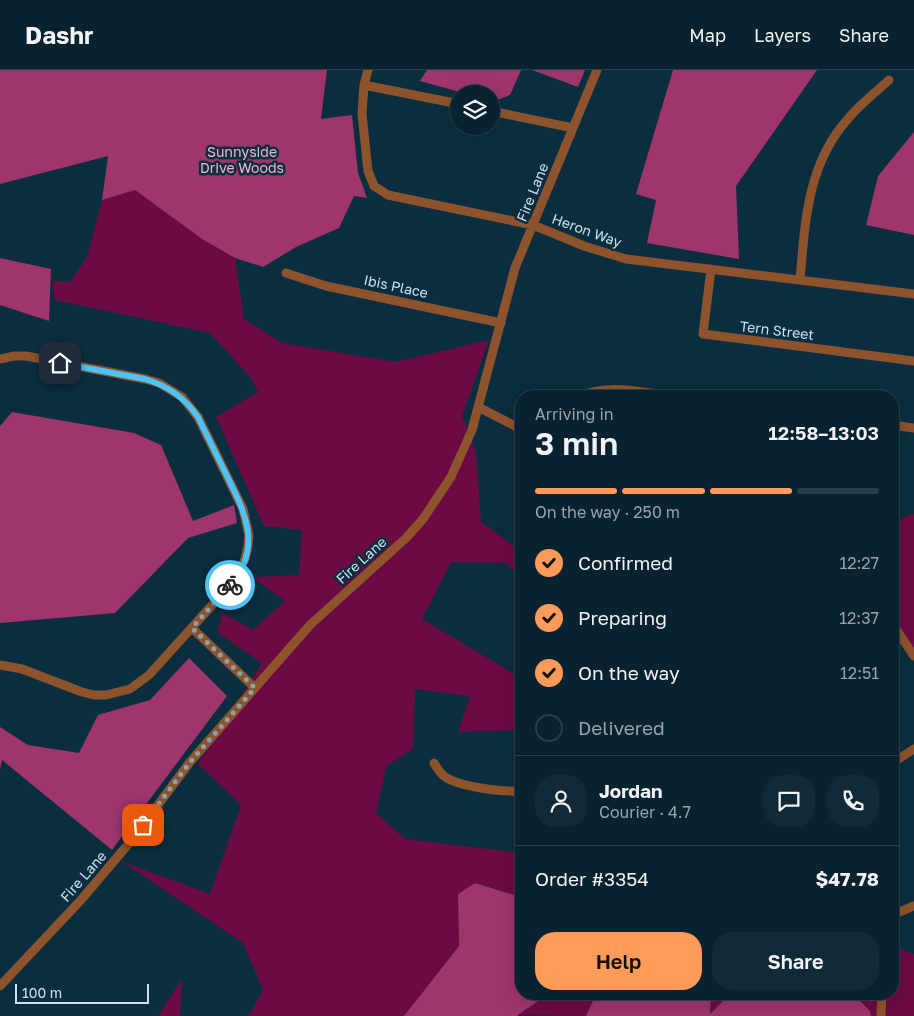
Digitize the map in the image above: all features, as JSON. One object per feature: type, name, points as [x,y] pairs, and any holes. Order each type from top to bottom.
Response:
[{"type":"street","name":"Heron Way","points":[[368,70],[364,85],[362,114],[368,171],[374,186],[388,196],[533,224],[584,246],[626,259],[914,294]]},
{"type":"street","name":"Fire Lane","points":[[0,986],[81,900],[131,841],[190,762],[310,625],[406,538],[438,498],[459,462],[472,430],[515,268],[597,70]]},
{"type":"street","points":[[800,280],[810,192],[824,155],[848,118],[889,80]]},
{"type":"street","points":[[364,85],[450,102]]},
{"type":"street","points":[[500,113],[573,128]]},
{"type":"street","name":"Tern Street","points":[[711,269],[703,334],[914,361]]},
{"type":"street","name":"Ibis Place","points":[[286,273],[326,286],[500,323]]},
{"type":"street","points":[[0,359],[26,356],[145,379],[170,389],[182,397],[194,412],[243,509],[249,534],[245,559],[240,572],[233,582],[149,675],[130,689],[118,693],[94,695],[22,669],[0,664]]},
{"type":"street","points":[[604,390],[619,390]]},
{"type":"street","points":[[478,407],[515,426]]},
{"type":"street","points":[[899,426],[914,428]]},
{"type":"street","points":[[192,628],[255,688]]},
{"type":"street","points":[[899,634],[914,656]]},
{"type":"street","points":[[899,759],[914,749]]},
{"type":"street","points":[[434,764],[444,776],[452,780],[495,790],[515,791]]},
{"type":"street","points":[[899,912],[914,906]]},
{"type":"street","points":[[881,1016],[882,1000]]},
{"type":"shaded area","points":[[135,190],[202,239],[235,258],[244,319],[282,343],[396,362],[489,340],[462,416],[476,452],[481,522],[515,547],[515,572],[506,563],[451,562],[422,619],[515,674],[515,730],[458,732],[470,696],[415,689],[413,749],[386,766],[376,813],[405,839],[515,852],[515,895],[476,883],[458,894],[459,946],[404,1016],[246,1016],[250,1014],[263,990],[243,943],[123,862],[210,894],[241,805],[198,764],[262,663],[218,633],[222,613],[253,630],[285,601],[252,577],[299,575],[302,530],[264,526],[216,417],[258,392],[251,378],[210,333],[55,300],[52,281],[70,282],[87,257],[102,200]]},
{"type":"shaded area","points":[[914,514],[914,659],[899,636],[899,520]]},
{"type":"shaded area","points":[[899,948],[914,954],[914,1016],[871,1016],[870,1011],[859,1000],[899,1000]]},
{"type":"shaded area","points":[[182,979],[180,1016],[158,1016]]},
{"type":"shaded area","points":[[539,1000],[593,1000],[586,1016],[517,1015]]},
{"type":"shaded area","points":[[710,1000],[724,1000],[709,1015]]},
{"type":"green space","name":"Sunnyside Drive Woods","points":[[0,70],[327,70],[321,119],[352,115],[358,173],[367,198],[354,196],[339,228],[296,247],[263,267],[235,258],[202,239],[135,190],[102,200],[108,156],[0,184]]},
{"type":"green space","points":[[427,70],[521,70],[510,95],[500,99],[500,85],[450,85],[450,89],[420,81]]},
{"type":"green space","points":[[532,70],[585,70],[578,87]]},
{"type":"green space","points":[[673,70],[817,70],[736,186],[739,259],[647,243],[656,200],[636,194]]},
{"type":"green space","points":[[914,132],[914,235],[866,225],[878,176]]},
{"type":"green space","points":[[0,258],[51,269],[49,321],[0,305]]},
{"type":"green space","points":[[12,412],[134,433],[161,445],[193,521],[234,505],[237,523],[188,538],[115,613],[0,623],[0,426]]},
{"type":"green space","points":[[189,658],[227,696],[112,850],[2,760],[0,770],[0,727],[28,745],[79,753],[98,715],[150,700]]},
{"type":"green space","points":[[475,883],[515,895],[515,1000],[539,1000],[518,1016],[404,1016],[459,946],[458,894]]},
{"type":"green space","points":[[593,1000],[711,1000],[710,1014],[724,1000],[859,1000],[870,1011],[871,1016],[586,1016]]},
{"type":"way so far","points":[[143,825],[190,762],[255,688],[192,628],[230,585]]},
{"type":"route","points":[[60,363],[158,383],[182,397],[190,406],[198,417],[236,494],[247,522],[249,534],[245,559],[240,572],[230,585]]}]
